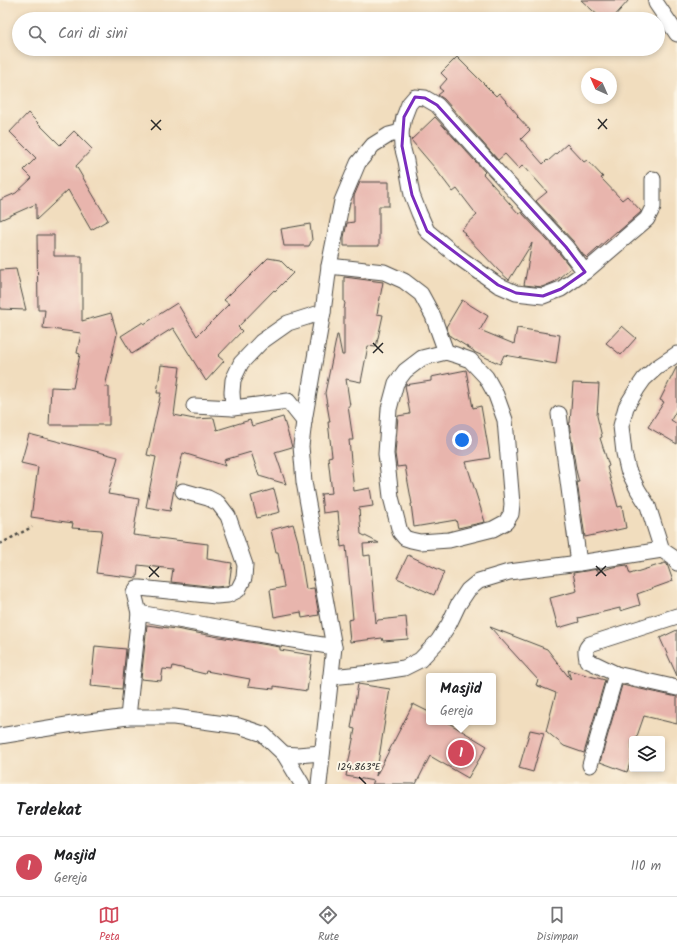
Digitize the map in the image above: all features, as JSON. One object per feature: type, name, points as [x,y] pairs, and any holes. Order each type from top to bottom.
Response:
[{"type":"street","points":[[656,3],[662,12]]},
{"type":"street","points":[[665,16],[677,34]]},
{"type":"street","points":[[585,272],[566,247],[437,105],[425,98],[415,97],[409,104],[404,117],[401,132],[402,146],[412,195],[427,230],[457,256],[498,285],[516,293],[543,296],[561,289],[585,272],[647,219],[653,207],[653,179]]},
{"type":"street","points":[[319,784],[334,647],[304,482],[301,446],[304,421],[323,312],[329,266],[342,201],[358,163],[373,145],[389,135],[401,132]]},
{"type":"street","points":[[329,266],[384,272],[404,281],[421,294],[434,316],[446,352]]},
{"type":"street","points":[[233,408],[233,380],[241,363],[261,342],[288,323],[323,312]]},
{"type":"street","points":[[446,352],[470,360],[486,377],[496,395],[505,420],[512,514],[506,522],[493,529],[449,540],[420,542],[405,538],[400,532],[391,497],[386,454],[389,409],[396,383],[405,371],[422,358],[446,352]]},
{"type":"street","points":[[677,354],[656,368],[640,384],[626,407],[621,426],[624,453],[628,470],[648,506],[662,550],[674,558],[677,563]]},
{"type":"street","points":[[194,406],[233,408],[288,401],[304,421]]},
{"type":"street","points":[[559,414],[580,563]]},
{"type":"street","points":[[128,717],[139,613],[134,593],[137,588],[228,596],[238,590],[244,578],[245,565],[228,516],[218,504],[208,498],[183,491]]},
{"type":"street","points":[[331,677],[404,668],[420,660],[438,641],[468,590],[479,581],[509,572],[662,550]]},
{"type":"street","points":[[139,613],[334,647]]},
{"type":"street","points":[[677,616],[590,644],[585,651],[587,660],[616,674],[677,688]]},
{"type":"street","points":[[590,765],[616,674]]},
{"type":"street","points":[[0,736],[72,724],[128,717],[174,717],[239,726],[264,734],[284,754],[302,784]]},
{"type":"street","points":[[284,754],[297,755],[322,753]]},
{"type":"path","points":[[0,544],[32,527]]},
{"type":"highlighted area","points":[[415,97],[425,98],[437,105],[566,247],[585,272],[561,289],[543,296],[516,293],[498,285],[427,231],[412,195],[402,146],[404,117]]},
{"type":"building","points":[[581,0],[629,0],[618,12],[594,12]]},
{"type":"building","points":[[457,57],[496,96],[499,93],[518,115],[517,116],[530,130],[521,139],[543,164],[567,144],[584,162],[587,160],[603,177],[601,178],[622,200],[627,196],[641,212],[587,258],[584,256],[573,241],[536,201],[547,192],[523,165],[519,169],[505,154],[498,160],[444,99],[438,95],[443,91],[439,88],[447,79],[441,73]]},
{"type":"building","points":[[28,113],[60,145],[74,131],[92,149],[76,166],[108,220],[91,230],[68,190],[36,220],[36,204],[0,220],[0,200],[16,193],[32,178],[24,170],[36,158],[10,132]]},
{"type":"building","points":[[435,117],[485,172],[483,174],[519,214],[522,212],[571,268],[554,282],[542,287],[524,285],[532,243],[509,280],[461,230],[477,215],[457,189],[453,192],[411,140]]},
{"type":"building","points":[[360,182],[389,182],[389,206],[379,206],[379,246],[344,246],[347,223],[354,222],[354,196]]},
{"type":"building","points":[[310,224],[312,240],[309,246],[284,246],[281,229]]},
{"type":"building","points":[[37,235],[54,235],[54,256],[82,256],[82,321],[111,313],[117,334],[105,387],[109,387],[109,425],[49,425],[51,387],[73,388],[80,354],[77,353],[81,333],[43,328],[45,310],[38,310]]},
{"type":"building","points":[[268,258],[280,260],[293,273],[238,327],[242,331],[218,356],[224,361],[206,381],[173,328],[132,354],[121,336],[143,322],[144,324],[177,303],[197,336],[229,304],[224,300]]},
{"type":"building","points":[[16,269],[26,310],[0,309],[0,270]]},
{"type":"building","points":[[344,277],[383,282],[377,314],[383,315],[376,347],[368,346],[361,382],[346,379],[353,440],[349,440],[354,491],[370,488],[373,506],[359,508],[361,534],[379,543],[363,544],[364,556],[370,555],[376,623],[378,620],[406,617],[408,639],[383,641],[382,638],[350,642],[348,620],[353,619],[346,546],[341,547],[338,511],[323,513],[321,494],[332,493],[328,457],[332,456],[328,422],[330,422],[325,393],[337,335],[342,355],[344,355]]},
{"type":"building","points":[[462,300],[488,316],[480,330],[514,344],[517,328],[560,335],[556,364],[504,355],[500,364],[474,352],[450,336],[446,327]]},
{"type":"building","points":[[622,326],[636,338],[621,355],[606,343]]},
{"type":"building","points":[[161,365],[180,367],[174,415],[194,419],[214,418],[217,430],[250,420],[252,426],[283,417],[292,447],[275,452],[286,484],[259,476],[251,452],[224,460],[226,466],[183,453],[170,511],[146,507],[156,457],[147,455],[161,393],[157,393]]},
{"type":"building","points":[[677,366],[677,409],[671,420],[677,424],[677,444],[648,427],[664,402],[660,400]]},
{"type":"building","points":[[466,370],[473,408],[481,406],[490,458],[466,462],[485,522],[458,528],[456,520],[414,527],[412,504],[405,466],[397,467],[395,454],[398,416],[410,414],[405,385],[431,381],[431,377]]},
{"type":"building","points":[[573,383],[599,384],[597,416],[602,437],[600,438],[609,466],[607,467],[618,507],[622,506],[626,528],[585,537],[577,482],[579,482],[569,423]]},
{"type":"building","points":[[29,434],[118,457],[108,494],[139,499],[133,535],[208,544],[207,559],[232,563],[229,585],[216,587],[171,582],[173,569],[138,565],[137,578],[96,573],[102,530],[72,528],[73,523],[31,517],[38,467],[21,463]]},
{"type":"building","points":[[274,489],[280,512],[257,518],[251,496]]},
{"type":"building","points":[[293,524],[298,541],[306,589],[314,588],[319,615],[302,618],[301,612],[274,617],[270,590],[284,587],[278,552],[276,552],[271,530]]},
{"type":"building","points":[[408,555],[444,572],[434,595],[397,578]]},
{"type":"building","points":[[665,563],[667,564],[673,581],[637,594],[640,605],[620,611],[620,608],[578,618],[579,622],[558,628],[550,598],[577,591],[573,573],[598,569],[598,572],[613,567],[627,565],[630,574]]},
{"type":"building","points":[[147,625],[280,647],[280,650],[312,655],[307,691],[274,686],[274,689],[248,686],[250,679],[206,671],[205,674],[173,666],[172,670],[163,669],[161,681],[141,679]]},
{"type":"building","points":[[490,627],[547,649],[571,680],[568,670],[605,680],[584,753],[564,746],[546,731],[556,693],[536,685],[538,680]]},
{"type":"building","points":[[677,630],[677,676],[660,638]]},
{"type":"building","points":[[95,646],[126,649],[122,689],[91,686]]},
{"type":"building","points":[[358,684],[390,689],[376,776],[413,704],[426,710],[426,725],[452,725],[487,746],[468,778],[430,756],[416,784],[372,784],[374,781],[346,776],[355,729],[351,728]]},
{"type":"building","points":[[622,685],[677,697],[677,724],[644,716],[637,736],[629,736],[629,766],[627,772],[600,762]]},
{"type":"building","points":[[530,730],[544,733],[533,772],[519,768]]},
{"type":"place","name":"Masjid","points":[[461,753]]}]
